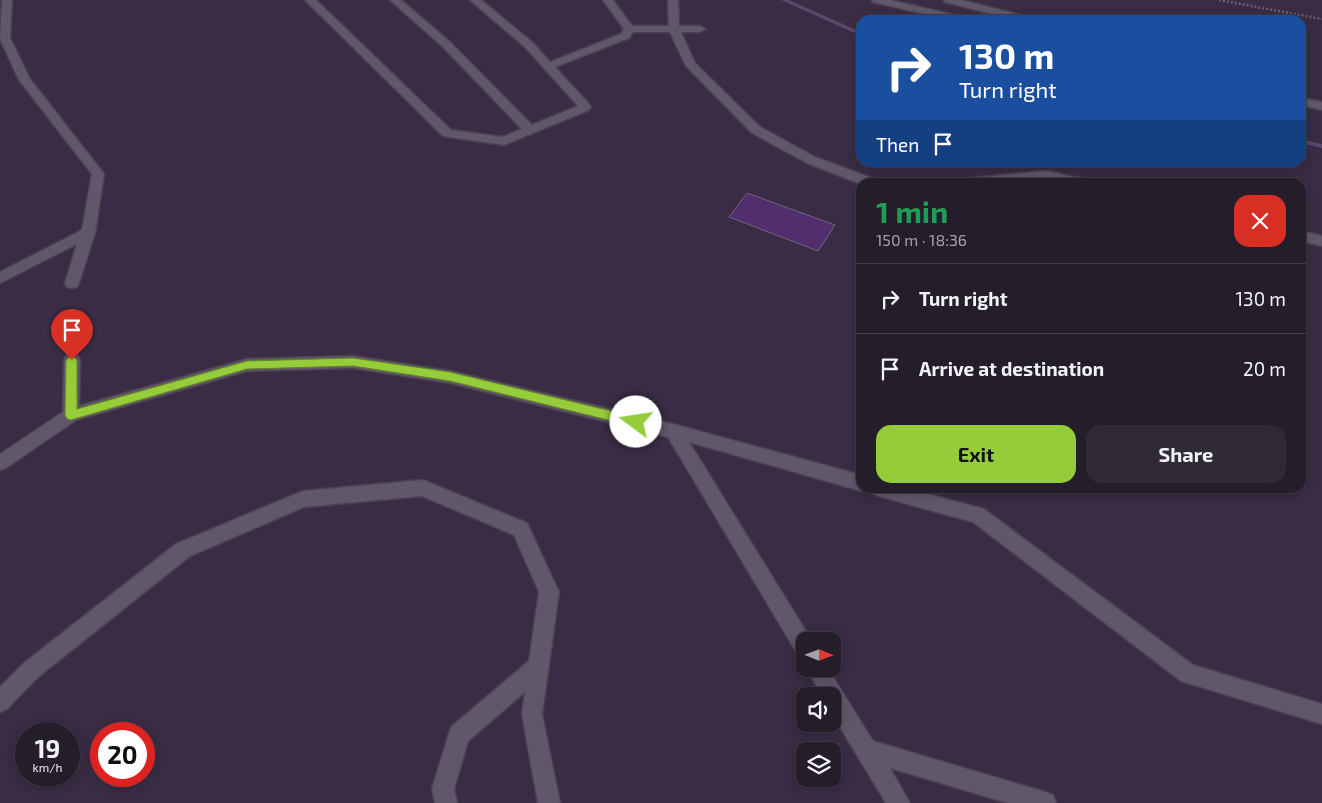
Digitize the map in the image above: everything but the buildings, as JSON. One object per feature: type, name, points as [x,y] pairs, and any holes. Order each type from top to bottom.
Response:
[{"type":"lane","points":[[7,0],[5,38],[25,80],[98,174],[88,233],[72,283]]},
{"type":"lane","points":[[310,0],[447,133],[504,141],[585,107],[529,45],[475,0]]},
{"type":"lane","points":[[395,0],[447,45],[530,130]]},
{"type":"lane","points":[[600,0],[611,4],[629,29]]},
{"type":"lane","points":[[673,0],[674,29],[690,64],[756,130],[811,160],[858,178]]},
{"type":"lane","points":[[877,0],[942,15]]},
{"type":"lane","points":[[949,0],[1009,15]]},
{"type":"lane","points":[[549,66],[625,36],[629,29]]},
{"type":"lane","points":[[629,29],[700,29]]},
{"type":"lane","points":[[1306,102],[1322,106]]},
{"type":"lane","points":[[1009,178],[1046,174],[1062,178]]},
{"type":"lane","points":[[0,278],[88,233]]},
{"type":"lane","points":[[1306,237],[1322,241]]},
{"type":"lane","points":[[71,415],[72,360]]},
{"type":"lane","points":[[0,463],[71,415],[247,365],[353,362],[450,377],[673,431],[856,482]]},
{"type":"lane","points":[[673,431],[796,633]]},
{"type":"lane","points":[[0,702],[31,670],[183,550],[303,499],[423,488],[521,528],[549,592],[532,714],[549,803]]},
{"type":"lane","points":[[897,493],[978,515],[1188,674],[1322,714]]},
{"type":"lane","points":[[446,803],[443,789],[459,735],[538,667]]},
{"type":"lane","points":[[823,678],[899,803]]},
{"type":"lane","points":[[867,750],[1045,803]]},
{"type":"path","points":[[1220,0],[1305,15]]},
{"type":"path","points":[[1306,15],[1322,18]]},
{"type":"shaded area","points":[[0,0],[1322,0],[1322,803],[0,803]]},
{"type":"waterway","points":[[784,0],[856,32]]},
{"type":"waterway","points":[[1306,142],[1322,146]]},
{"type":"route","points":[[72,360],[71,415],[247,365],[353,362],[450,377],[636,422]]}]
